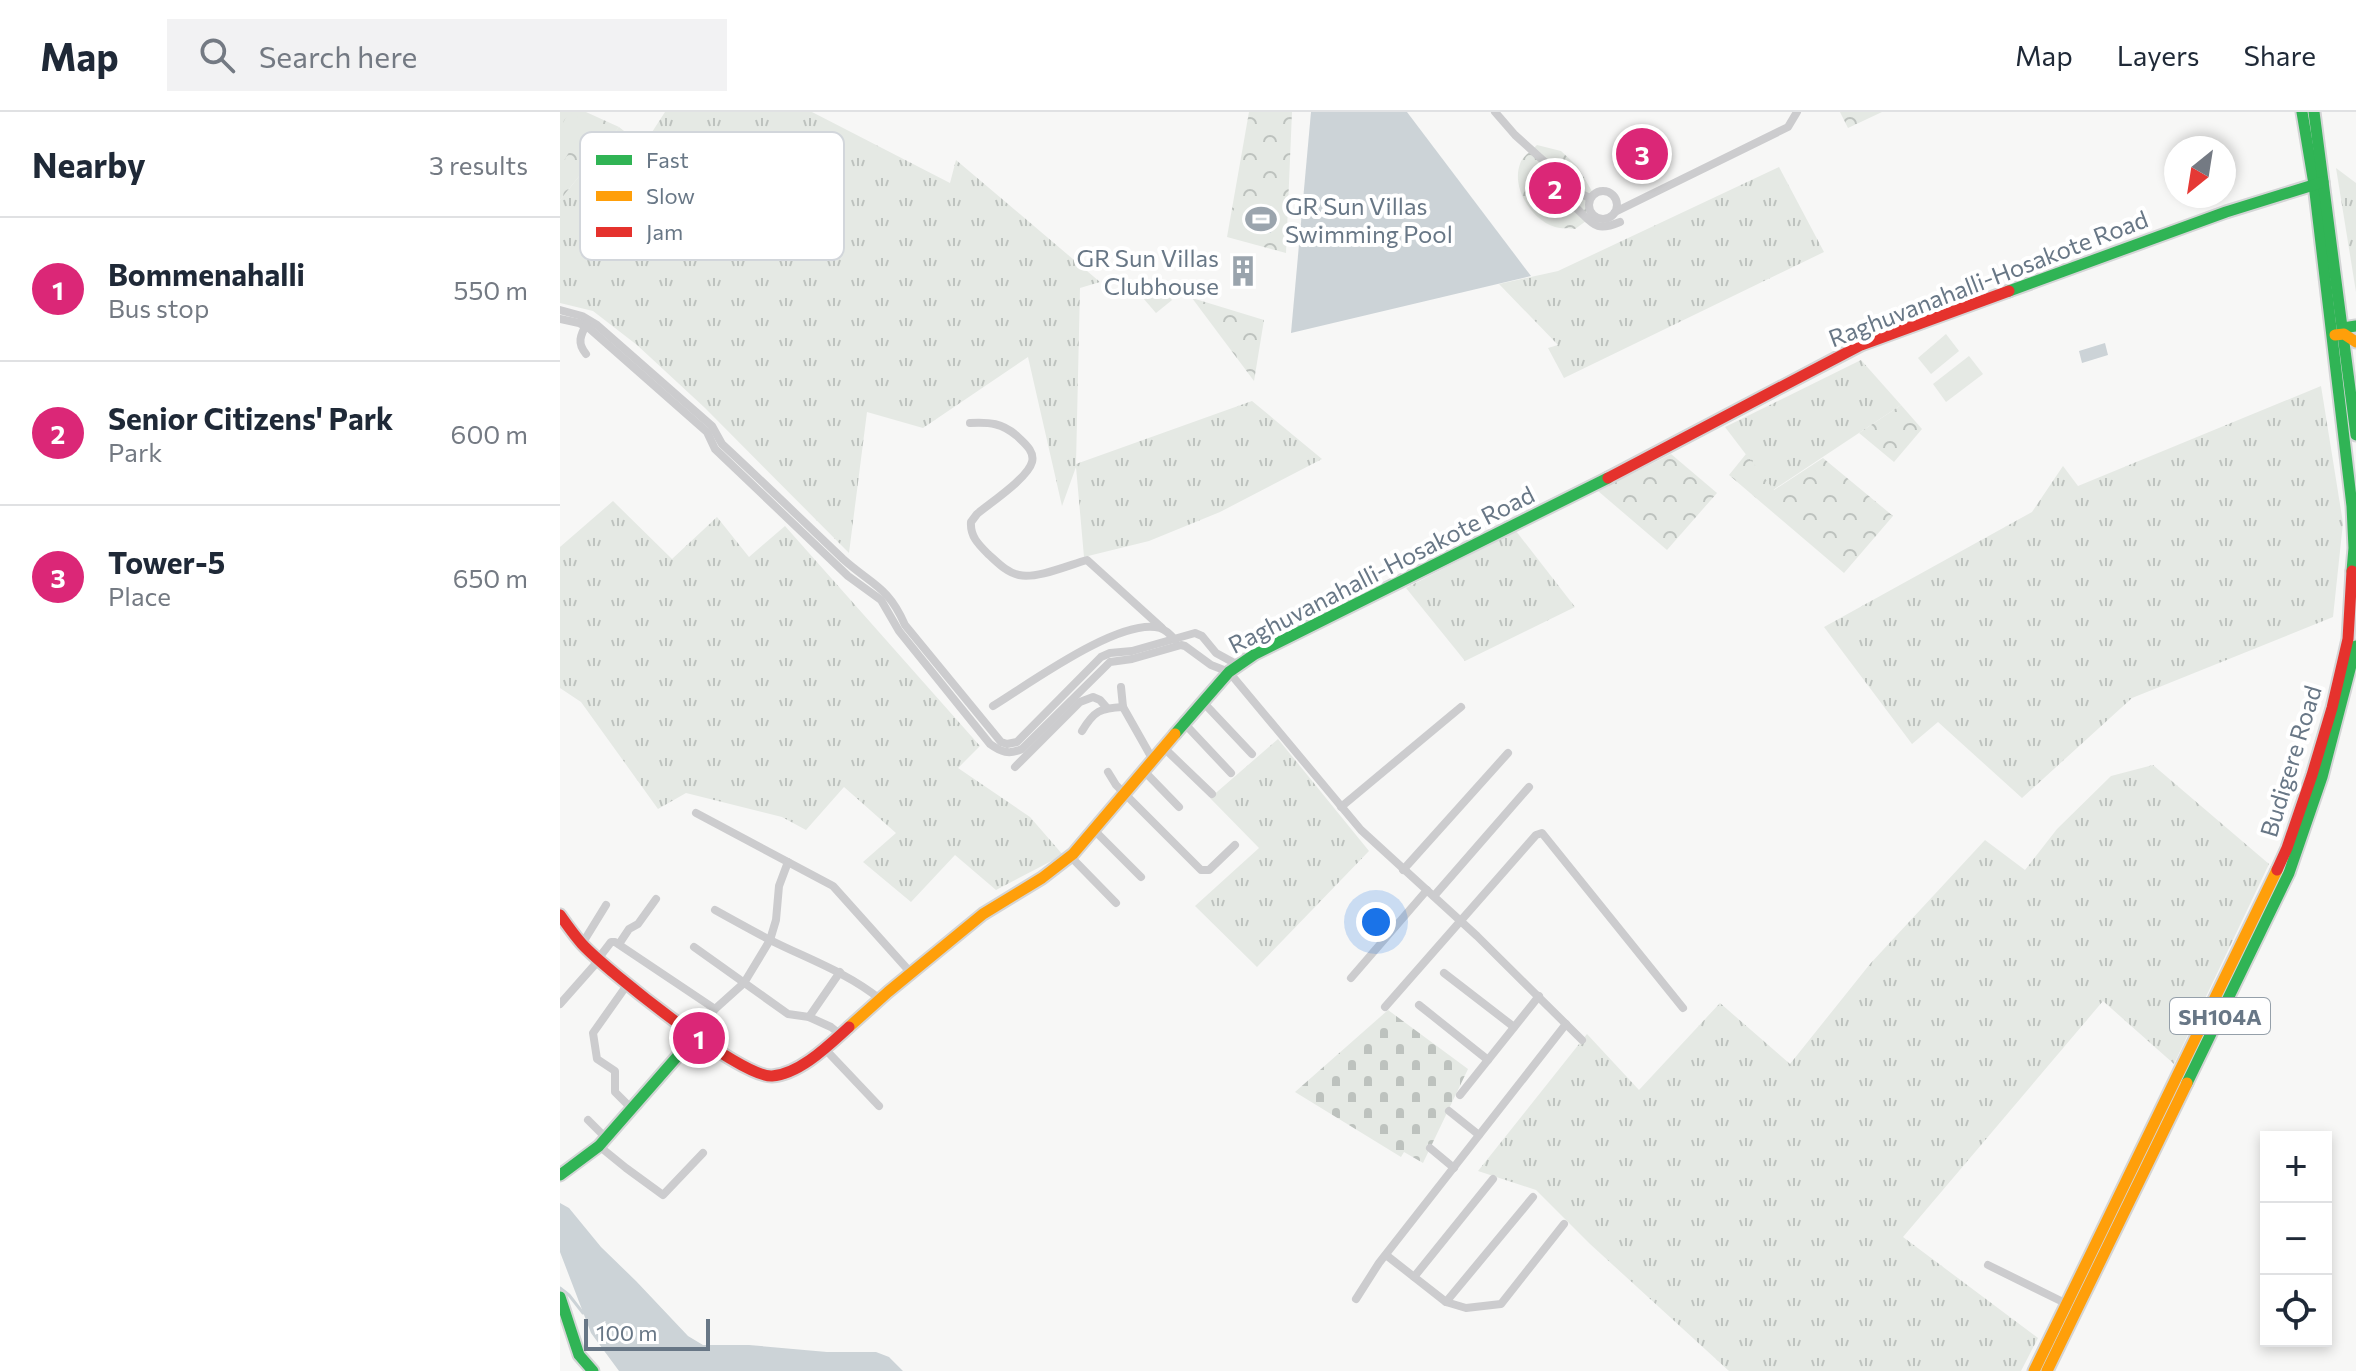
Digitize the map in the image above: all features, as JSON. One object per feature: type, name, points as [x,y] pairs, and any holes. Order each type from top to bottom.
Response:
[{"type":"main road","name":"Budigere Road","points":[[2302,112],[2319,183]]},
{"type":"main road","name":"Budigere Road","points":[[2314,112],[2319,183],[2356,435]]},
{"type":"main road","name":"Raghuvanahalli-Hosakote Road","points":[[560,915],[582,944],[627,985],[696,1035],[757,1073],[771,1076],[783,1073],[806,1063],[825,1049],[983,914],[1042,878],[1070,856],[1202,701],[1234,668],[1255,654],[1603,481],[1861,345],[2226,212],[2319,183]]},
{"type":"main road","points":[[2340,333],[2356,326]]},
{"type":"main road","name":"Budigere Road","points":[[2047,1371],[2067,1304],[2287,848],[2332,708],[2348,639],[2354,548],[2340,333]]},
{"type":"main road","points":[[2340,333],[2356,342]]},
{"type":"main road","name":"Budigere Road","points":[[2034,1371],[2058,1336],[2289,873],[2322,777],[2356,646]]},
{"type":"main road","points":[[561,1173],[603,1142],[696,1035]]},
{"type":"main road","points":[[560,1297],[579,1355],[593,1371]]},
{"type":"street","points":[[1495,112],[1515,135],[1579,193],[1590,198]]},
{"type":"street","points":[[1615,212],[1617,204],[1611,193],[1597,192],[1590,198],[1589,208],[1594,216],[1608,218],[1788,127],[1797,112]]},
{"type":"street","points":[[1579,193],[1574,206],[1597,226],[1605,228],[1620,222]]},
{"type":"street","points":[[560,310],[587,323],[712,426],[721,443],[779,504],[856,571],[888,593],[899,610],[902,628],[1001,742],[1010,748],[1105,655],[1176,642],[1195,633],[1202,636],[1234,668],[1361,830],[1582,1040]]},
{"type":"street","points":[[560,319],[587,323]]},
{"type":"street","points":[[586,354],[579,343],[587,323]]},
{"type":"street","points":[[970,423],[991,422],[1007,427],[1032,453],[1032,462],[1020,478],[971,522],[973,536],[1001,566],[1018,575],[1030,576],[1087,560],[1176,642],[1211,665],[1234,668]]},
{"type":"street","points":[[993,706],[1095,643],[1139,627],[1162,628]]},
{"type":"street","points":[[1121,687],[1123,707],[1153,760]]},
{"type":"street","points":[[1015,767],[1080,702],[1093,697],[1107,708]]},
{"type":"street","points":[[1202,701],[1252,754]]},
{"type":"street","points":[[1082,731],[1092,714],[1107,708],[1123,707]]},
{"type":"street","points":[[1341,807],[1461,707]]},
{"type":"street","points":[[1183,722],[1231,773]]},
{"type":"street","points":[[1163,747],[1212,794]]},
{"type":"street","points":[[1403,870],[1508,753]]},
{"type":"street","points":[[1144,771],[1179,807]]},
{"type":"street","points":[[1108,772],[1125,794],[1203,871],[1209,870],[1235,845]]},
{"type":"street","points":[[1351,978],[1529,787]]},
{"type":"street","points":[[696,813],[833,886],[911,973]]},
{"type":"street","points":[[1094,830],[1141,877]]},
{"type":"street","points":[[1385,1007],[1536,835],[1542,833],[1683,1008]]},
{"type":"street","points":[[1070,856],[1116,903]]},
{"type":"street","points":[[696,1035],[715,1009],[744,983],[770,940],[776,920],[779,886],[788,862]]},
{"type":"street","points":[[619,944],[656,899]]},
{"type":"street","points":[[582,944],[606,905]]},
{"type":"street","points":[[715,910],[770,940],[840,972],[880,999]]},
{"type":"street","points":[[560,1004],[611,942],[619,944],[715,1009]]},
{"type":"street","points":[[694,947],[788,1014],[809,1017],[841,1035]]},
{"type":"street","points":[[809,1017],[840,972]]},
{"type":"street","points":[[1444,973],[1514,1027]]},
{"type":"street","points":[[627,985],[593,1034],[597,1059],[615,1071],[615,1092],[631,1108]]},
{"type":"street","points":[[1460,1095],[1539,996]]},
{"type":"street","points":[[1419,1005],[1488,1060]]},
{"type":"street","points":[[1356,1299],[1386,1255],[1566,1024]]},
{"type":"street","points":[[825,1049],[879,1106]]},
{"type":"street","points":[[1449,1111],[1479,1135]]},
{"type":"street","points":[[588,1120],[626,1168],[663,1195],[703,1153]]},
{"type":"street","points":[[1430,1148],[1454,1168]]},
{"type":"street","points":[[1414,1277],[1493,1179]]},
{"type":"street","points":[[1446,1302],[1533,1197]]},
{"type":"street","points":[[1386,1255],[1446,1302],[1466,1308],[1501,1304],[1564,1224]]},
{"type":"street","points":[[1988,1265],[2067,1304]]},
{"type":"green space","points":[[560,112],[586,112],[619,127],[615,132],[580,132],[580,175],[560,200]]},
{"type":"green space","points":[[569,112],[586,122],[564,161],[560,158],[560,128]]},
{"type":"green space","points":[[665,112],[812,112],[950,183],[956,160],[1100,282],[1080,288],[1076,464],[1252,401],[1322,459],[1220,512],[1149,541],[1084,557],[1076,467],[1062,506],[1028,357],[923,428],[867,412],[849,553],[705,408],[637,345],[593,311],[560,303],[560,200],[580,175],[580,260],[844,260],[844,132],[652,132]]},
{"type":"green space","points":[[1249,112],[1292,112],[1286,253],[1227,237]]},
{"type":"green space","points":[[1840,112],[1882,112],[1848,128]]},
{"type":"green space","points":[[1537,145],[1561,151],[1578,167],[1593,193],[1593,216],[1575,229],[1557,228],[1539,218],[1521,193],[1518,183],[1520,164]]},
{"type":"green space","points":[[1779,167],[1824,252],[1564,378],[1548,348],[1558,345],[1499,284],[1558,271]]},
{"type":"green space","points":[[2336,168],[2356,183],[2356,292]]},
{"type":"green space","points":[[1235,204],[1256,209],[1249,242],[1229,237]]},
{"type":"green space","points":[[1131,284],[1167,293],[1172,300],[1156,313]]},
{"type":"green space","points":[[1192,298],[1264,320],[1254,381]]},
{"type":"green space","points":[[1946,334],[1959,351],[1931,374],[1918,358]]},
{"type":"green space","points":[[1969,356],[1983,374],[1946,402],[1933,384]]},
{"type":"green space","points":[[1861,360],[1901,405],[1773,490],[1725,427]]},
{"type":"green space","points":[[2321,386],[2343,523],[2333,617],[2132,698],[2022,798],[1938,722],[1912,744],[1824,627],[2032,512],[2063,466],[2078,486]]},
{"type":"green space","points":[[1901,405],[1922,429],[1894,462],[1859,433]]},
{"type":"green space","points":[[1671,454],[1717,493],[1667,550],[1598,491]]},
{"type":"green space","points":[[1746,454],[1774,490],[1823,458],[1893,516],[1844,573],[1729,475]]},
{"type":"green space","points":[[613,501],[672,559],[717,517],[749,557],[785,526],[980,746],[958,768],[1030,817],[1063,855],[996,890],[955,855],[911,902],[863,862],[896,833],[844,787],[806,830],[782,817],[686,793],[658,809],[581,702],[560,688],[560,547]]},
{"type":"green space","points":[[1516,531],[1575,607],[1465,661],[1406,588]]},
{"type":"green space","points":[[1278,739],[1369,851],[1257,967],[1195,906],[1259,848],[1210,798]]},
{"type":"green space","points":[[2153,765],[2269,864],[2174,1064],[2103,1001],[1903,1237],[2038,1338],[2021,1371],[1729,1371],[1590,1244],[1536,1190],[1478,1171],[1587,1034],[1639,1090],[1720,1003],[1790,1064],[1870,964],[1985,840],[2025,870],[2057,829],[2111,776]]},
{"type":"green space","points":[[1388,1010],[1468,1069],[1423,1163],[1404,1152],[1401,1157],[1295,1092]]},
{"type":"shaded area","points":[[1311,112],[1407,112],[1531,276],[1291,333]]},
{"type":"shaded area","name":"GR Sun Villas Swimming Pool","points":[[1258,210],[1268,212],[1266,225],[1272,227],[1271,233],[1253,230]]},
{"type":"shaded area","points":[[2105,343],[2108,355],[2082,363],[2079,351]]},
{"type":"shaded area","points":[[560,1203],[569,1208],[601,1247],[688,1336],[703,1345],[876,1352],[889,1357],[903,1371],[619,1371],[591,1333],[560,1252]]},
{"type":"waterway","points":[[560,1288],[583,1313]]},
{"type":"traffic: fast","points":[[2302,112],[2314,184],[2352,506],[2352,571]]},
{"type":"traffic: fast","points":[[2314,112],[2356,435]]},
{"type":"traffic: fast","points":[[2009,291],[2226,212],[2323,182]]},
{"type":"traffic: fast","points":[[2343,328],[2356,326]]},
{"type":"traffic: fast","points":[[1175,734],[1229,672],[1255,654],[1608,478]]},
{"type":"traffic: fast","points":[[2187,1083],[2289,873],[2322,777],[2356,646]]},
{"type":"traffic: fast","points":[[560,1175],[599,1146],[696,1035]]},
{"type":"traffic: fast","points":[[560,1297],[579,1355],[593,1371]]},
{"type":"traffic: slow","points":[[2335,335],[2344,334],[2356,342]]},
{"type":"traffic: slow","points":[[849,1027],[983,914],[1042,878],[1073,854],[1175,734]]},
{"type":"traffic: slow","points":[[2034,1371],[2277,870]]},
{"type":"traffic: slow","points":[[2047,1371],[2187,1083]]},
{"type":"traffic: jam","points":[[1608,478],[1861,345],[2009,291]]},
{"type":"traffic: jam","points":[[2277,870],[2312,775],[2332,708],[2348,639],[2352,571]]},
{"type":"traffic: jam","points":[[560,915],[596,958],[645,998],[705,1042],[756,1072],[772,1076],[793,1070],[814,1058],[849,1027]]},
{"type":"place","name":"Tower-5","points":[[1642,154]]},
{"type":"place","name":"Senior Citizens' Park","points":[[1555,188]]},
{"type":"place","name":"GR Sun Villas Swimming Pool","points":[[1261,219]]},
{"type":"place","name":"GR Sun Villas Clubhouse","points":[[1243,271]]},
{"type":"place","name":"Bommenahalli","points":[[699,1038]]}]
